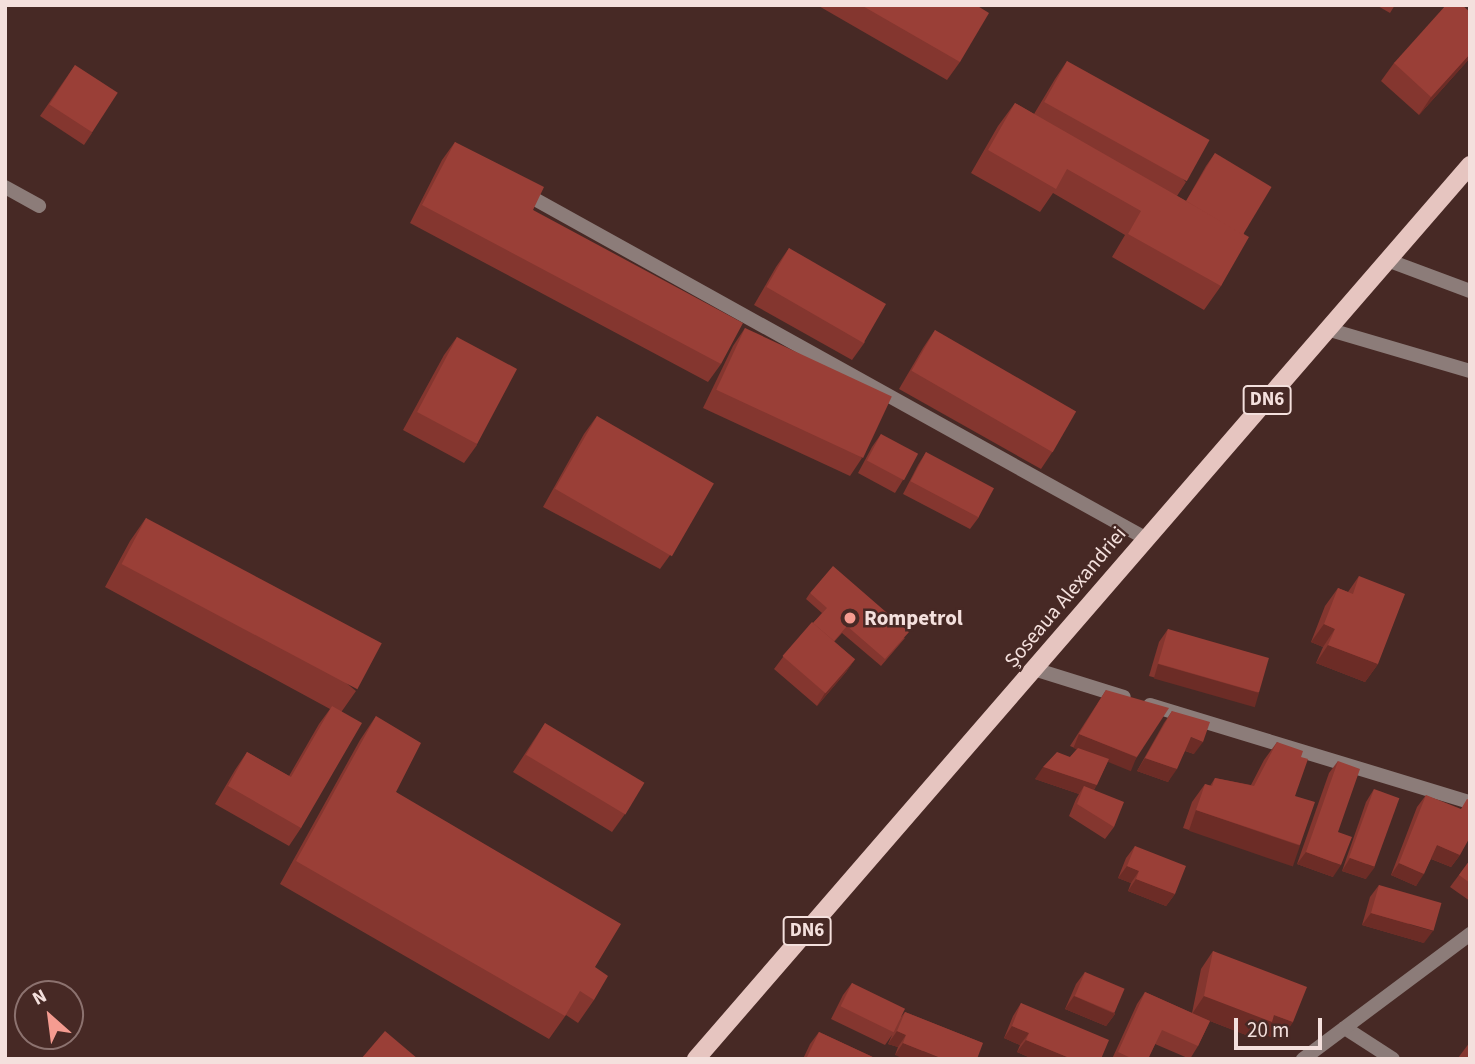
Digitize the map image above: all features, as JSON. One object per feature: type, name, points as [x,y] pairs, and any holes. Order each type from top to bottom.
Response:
[{"type":"main road","name":"Șoseaua Alexandriei","points":[[696,1059],[1470,165]]},
{"type":"street","points":[[510,185],[1145,538]]},
{"type":"street","points":[[5,187],[39,206]]},
{"type":"street","points":[[1387,260],[1470,291]]},
{"type":"street","points":[[1328,329],[1470,371]]},
{"type":"street","points":[[1034,669],[1470,802]]},
{"type":"street","points":[[1303,1059],[1470,934]]},
{"type":"street","points":[[1345,1028],[1393,1059]]},
{"type":"building","points":[[861,5],[976,5],[989,13],[960,62]]},
{"type":"building","points":[[1446,5],[1462,5],[1470,12],[1470,54],[1431,97],[1394,63]]},
{"type":"building","points":[[1067,61],[1210,140],[1187,181],[1044,102]]},
{"type":"building","points":[[75,65],[118,93],[92,132],[49,104]]},
{"type":"building","points":[[1015,103],[1249,237],[1221,286],[1128,234],[1141,211],[1067,169],[1056,189],[988,150]]},
{"type":"building","points":[[455,142],[544,187],[533,210],[743,323],[721,364],[422,205]]},
{"type":"building","points":[[1215,153],[1272,187],[1243,235],[1186,201]]},
{"type":"building","points":[[789,248],[886,304],[863,343],[766,287]]},
{"type":"building","points":[[745,328],[892,396],[863,458],[716,390]]},
{"type":"building","points":[[935,330],[1076,411],[1053,452],[912,371]]},
{"type":"building","points":[[457,337],[517,369],[477,444],[417,412]]},
{"type":"building","points":[[597,416],[714,484],[672,556],[555,489]]},
{"type":"building","points":[[881,434],[918,454],[904,480],[867,460]]},
{"type":"building","points":[[926,452],[994,488],[978,517],[911,481]]},
{"type":"building","points":[[146,518],[382,643],[357,689],[122,564]]},
{"type":"building","name":"Rompetrol","points":[[833,566],[909,632],[885,659],[847,626],[834,641],[813,623],[827,608],[810,593]]},
{"type":"building","points":[[1359,576],[1405,594],[1378,664],[1328,645],[1335,629],[1324,624],[1338,588],[1353,594]]},
{"type":"building","points":[[812,622],[855,659],[825,693],[782,656]]},
{"type":"building","points":[[1168,629],[1269,658],[1259,693],[1158,664]]},
{"type":"building","points":[[1106,690],[1169,708],[1137,757],[1079,734]]},
{"type":"building","points":[[332,706],[362,723],[301,828],[228,786],[247,752],[291,777]]},
{"type":"building","points":[[1172,711],[1210,722],[1203,742],[1191,737],[1177,769],[1145,758]]},
{"type":"building","points":[[376,716],[421,743],[396,792],[621,924],[595,967],[608,976],[594,1000],[580,991],[565,1016],[296,861]]},
{"type":"building","points":[[545,723],[644,783],[625,814],[526,755]]},
{"type":"building","points":[[1277,742],[1303,751],[1301,757],[1308,759],[1295,796],[1315,802],[1300,845],[1196,810],[1205,784],[1212,786],[1215,778],[1254,786]]},
{"type":"building","points":[[1078,748],[1109,759],[1097,785],[1043,767],[1057,752],[1070,757]]},
{"type":"building","points":[[1338,761],[1360,769],[1338,832],[1352,837],[1341,865],[1306,852]]},
{"type":"building","points":[[1084,786],[1124,802],[1114,827],[1077,804]]},
{"type":"building","points":[[1374,789],[1399,798],[1374,867],[1349,858]]},
{"type":"building","points":[[1426,795],[1461,809],[1467,799],[1470,800],[1470,837],[1460,855],[1437,845],[1424,874],[1399,863]]},
{"type":"building","points":[[1135,846],[1186,866],[1175,894],[1136,879],[1139,871],[1127,866]]},
{"type":"building","points":[[1470,860],[1470,883],[1459,875]]},
{"type":"building","points":[[1379,885],[1441,903],[1433,931],[1371,913]]},
{"type":"building","points":[[1213,951],[1307,987],[1293,1022],[1274,1015],[1272,1022],[1204,996]]},
{"type":"building","points":[[1085,972],[1125,989],[1114,1013],[1075,996]]},
{"type":"building","points":[[852,983],[905,1009],[894,1032],[841,1006]]},
{"type":"building","points":[[1145,992],[1210,1021],[1198,1046],[1162,1030],[1148,1059],[1133,1059],[1118,1052]]},
{"type":"building","points":[[1021,1003],[1109,1040],[1101,1059],[1072,1059],[1026,1040],[1029,1033],[1012,1026]]},
{"type":"building","points":[[905,1012],[983,1043],[977,1059],[943,1059],[903,1043],[906,1035],[897,1031]]},
{"type":"building","points":[[385,1031],[418,1059],[361,1059]]},
{"type":"building","points":[[819,1032],[877,1059],[806,1059]]},
{"type":"place","name":"Rompetrol","points":[[850,618]]}]
